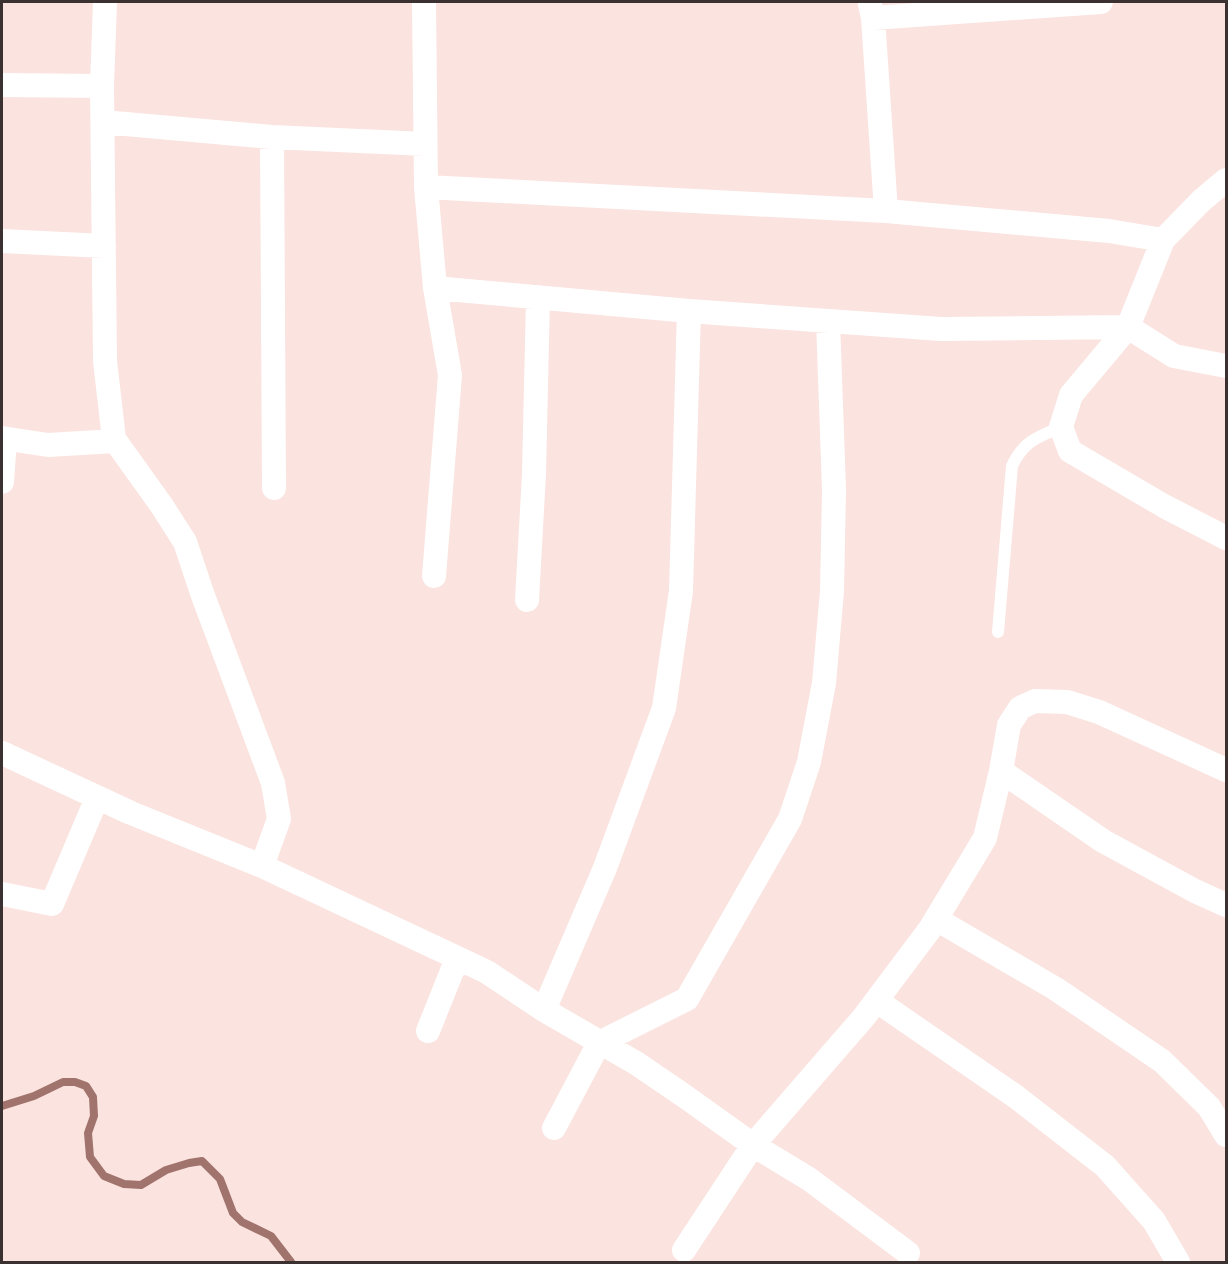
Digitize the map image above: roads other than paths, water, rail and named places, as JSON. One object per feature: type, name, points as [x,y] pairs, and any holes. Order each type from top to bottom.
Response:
[{"type":"street","points":[[105,2],[102,86],[105,361],[115,441],[185,542],[201,593],[273,783],[279,819],[262,866]]},
{"type":"street","points":[[424,2],[426,187],[435,288],[450,375],[434,576]]},
{"type":"street","points":[[886,211],[871,10],[1101,2]]},
{"type":"street","points":[[2,85],[102,86]]},
{"type":"street","points":[[103,122],[272,137],[425,144]]},
{"type":"street","points":[[272,137],[274,488]]},
{"type":"street","points":[[1227,180],[1201,201],[1163,240],[1128,327],[1071,395],[1061,427],[1070,451],[1164,506],[1227,538]]},
{"type":"street","points":[[426,187],[886,211],[1109,231],[1163,240]]},
{"type":"street","points":[[2,241],[104,246]]},
{"type":"street","points":[[435,288],[689,311],[941,329],[1128,327],[1174,356],[1227,366]]},
{"type":"street","points":[[527,600],[534,474],[538,297]]},
{"type":"street","points":[[544,1010],[605,868],[664,708],[681,591],[689,311]]},
{"type":"street","points":[[554,1128],[599,1043],[687,999],[790,819],[809,762],[824,683],[832,591],[834,490],[828,321]]},
{"type":"street","points":[[2,482],[3,438],[48,445],[115,441]]},
{"type":"street","points":[[684,1250],[753,1145],[877,1000],[936,919],[985,838],[1009,725],[1020,708],[1035,701],[1067,702],[1099,712],[1227,770]]},
{"type":"street","points":[[2,753],[97,798],[262,866],[486,972],[544,1010],[645,1070],[753,1145],[809,1179],[908,1253]]},
{"type":"street","points":[[1001,771],[1103,842],[1195,891],[1227,905]]},
{"type":"street","points":[[2,894],[52,904],[97,798]]},
{"type":"street","points":[[936,919],[1056,989],[1162,1062],[1209,1107],[1227,1134]]},
{"type":"street","points":[[428,1031],[454,966],[466,962]]},
{"type":"street","points":[[877,1000],[1015,1096],[1105,1166],[1154,1221],[1178,1263]]},
{"type":"lane","points":[[998,632],[1012,466],[1019,450],[1043,434],[1061,427]]},
{"type":"waterway","points":[[2,1106],[34,1096],[63,1082],[75,1082],[86,1086],[93,1097],[94,1116],[88,1133],[90,1157],[104,1176],[124,1184],[141,1185],[166,1170],[202,1161],[220,1179],[233,1213],[242,1222],[271,1236],[291,1262]]}]
